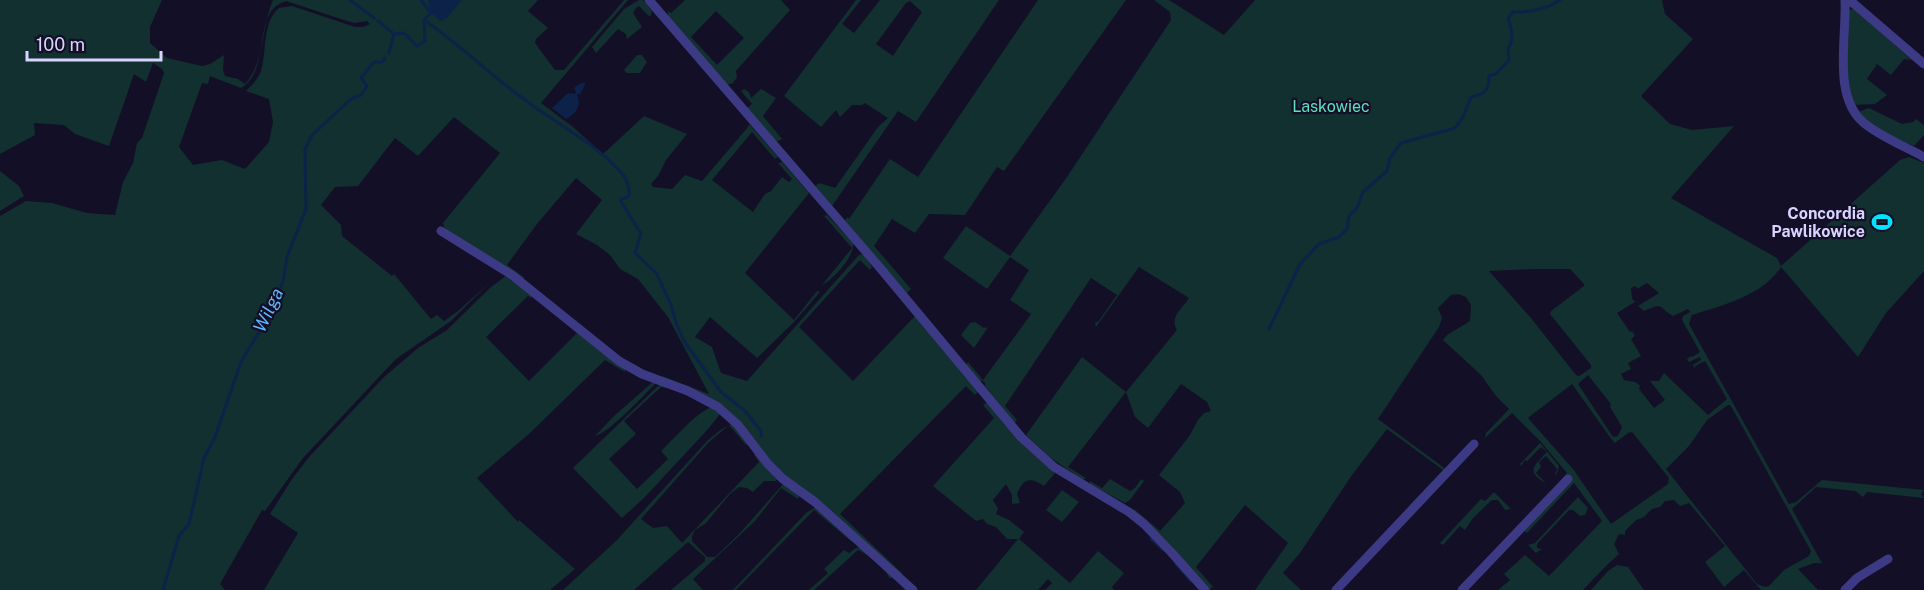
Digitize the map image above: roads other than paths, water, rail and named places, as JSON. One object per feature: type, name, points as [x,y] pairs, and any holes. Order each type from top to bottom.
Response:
[{"type":"street","points":[[649,0],[886,275],[1021,437],[1054,467],[1129,512],[1144,524],[1205,590]]},
{"type":"street","points":[[1924,64],[1853,3],[1845,1],[1844,87],[1851,108],[1863,123],[1924,156]]},
{"type":"street","points":[[441,231],[512,275],[619,361],[642,374],[688,391],[718,406],[738,425],[768,464],[783,479],[815,502],[912,590]]},
{"type":"street","points":[[1336,590],[1474,444]]},
{"type":"street","points":[[1462,590],[1568,478]]},
{"type":"street","points":[[1845,590],[1857,578],[1888,560]]},
{"type":"water","points":[[428,0],[462,0],[447,18],[441,21],[431,13]]},
{"type":"water","points":[[586,82],[581,93],[577,95],[579,102],[577,109],[570,117],[566,119],[552,108],[568,93],[575,94],[574,88]]},
{"type":"waterway","points":[[350,0],[374,18]]},
{"type":"waterway","name":"Wilga","points":[[394,34],[404,33],[417,46],[425,41],[424,20],[431,13],[421,0]]},
{"type":"waterway","points":[[1269,329],[1300,264],[1319,244],[1339,237],[1347,229],[1349,216],[1357,208],[1363,192],[1387,171],[1390,158],[1401,143],[1455,128],[1463,117],[1471,97],[1485,91],[1489,76],[1496,74],[1509,60],[1508,48],[1512,37],[1508,18],[1513,12],[1538,10],[1560,0]]},
{"type":"waterway","points":[[424,20],[515,92],[596,149],[622,174],[628,184],[629,196],[620,200],[641,234],[635,253],[657,274],[684,341],[721,392],[745,411],[761,431],[761,436]]},
{"type":"waterway","points":[[378,21],[394,34]]},
{"type":"waterway","name":"Wilga","points":[[389,53],[394,34]]},
{"type":"waterway","name":"Wilga","points":[[163,590],[179,536],[189,524],[204,458],[215,437],[241,362],[271,312],[283,281],[287,257],[306,209],[305,149],[312,135],[351,99],[361,95],[367,86],[361,78],[374,62],[382,62],[385,58]]},
{"type":"waterway","points":[[1151,539],[1163,550]]},
{"type":"waterway","points":[[1176,564],[1191,581]]},
{"type":"place","name":"Concordia Pawlikowice","points":[[1882,222]]},
{"type":"park label","name":"Laskowiec","points":[[1331,106]]}]
